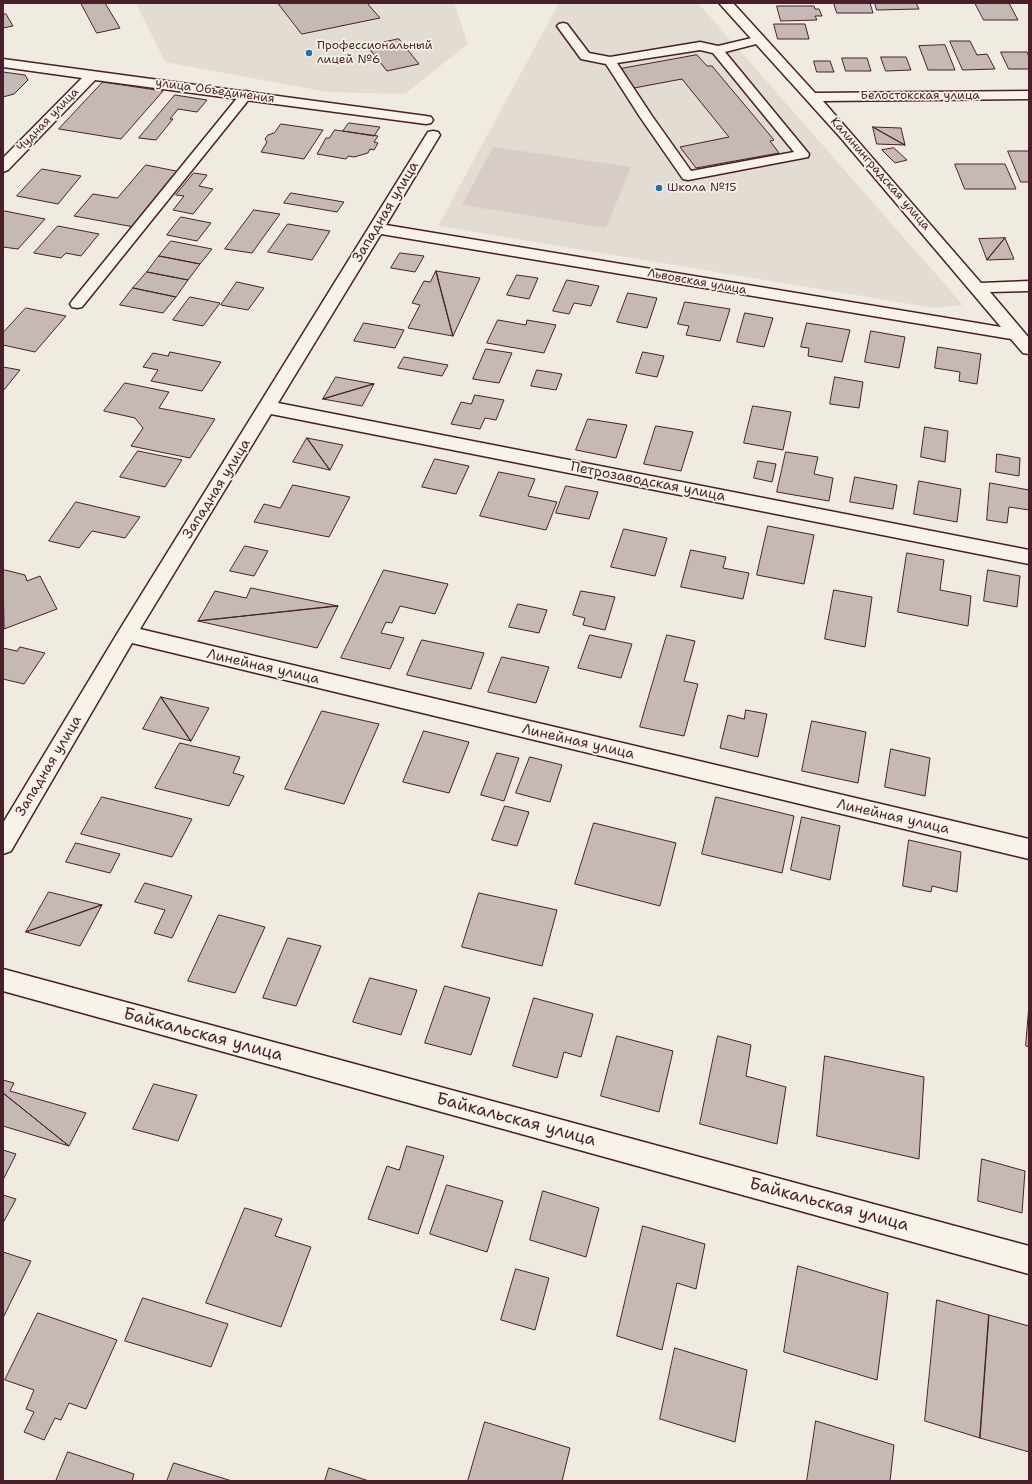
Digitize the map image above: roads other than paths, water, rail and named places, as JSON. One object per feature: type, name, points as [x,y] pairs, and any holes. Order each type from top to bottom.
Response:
[{"type":"street","name":"Калининградская улица","points":[[726,3],[812,97],[1029,349]]},
{"type":"street","name":"улица Объединения","points":[[3,62],[246,95],[430,128]]},
{"type":"street","name":"Чудная улица","points":[[3,166],[92,74]]},
{"type":"street","name":"Белостокская улица","points":[[812,97],[1029,95]]},
{"type":"street","name":"Западная улица","points":[[3,844],[127,634],[268,407],[376,228],[430,128]]},
{"type":"street","name":"Львовская улица","points":[[376,228],[1017,336]]},
{"type":"street","points":[[978,288],[1029,286]]},
{"type":"street","name":"Петрозаводская улица","points":[[268,407],[1029,557]]},
{"type":"street","name":"Линейная улица","points":[[127,634],[1029,849]]},
{"type":"street","name":"Байкальская улица","points":[[3,980],[1029,1260]]},
{"type":"lane","points":[[563,26],[585,56],[596,59],[610,61],[700,46],[710,47],[717,50],[803,154],[688,176],[646,117],[610,61]]},
{"type":"lane","points":[[717,50],[760,40]]},
{"type":"lane","points":[[77,304],[246,95]]},
{"type":"place","name":"Профессиональный лицей №6","points":[[309,53]]},
{"type":"place","name":"Школа №15","points":[[659,188]]}]
